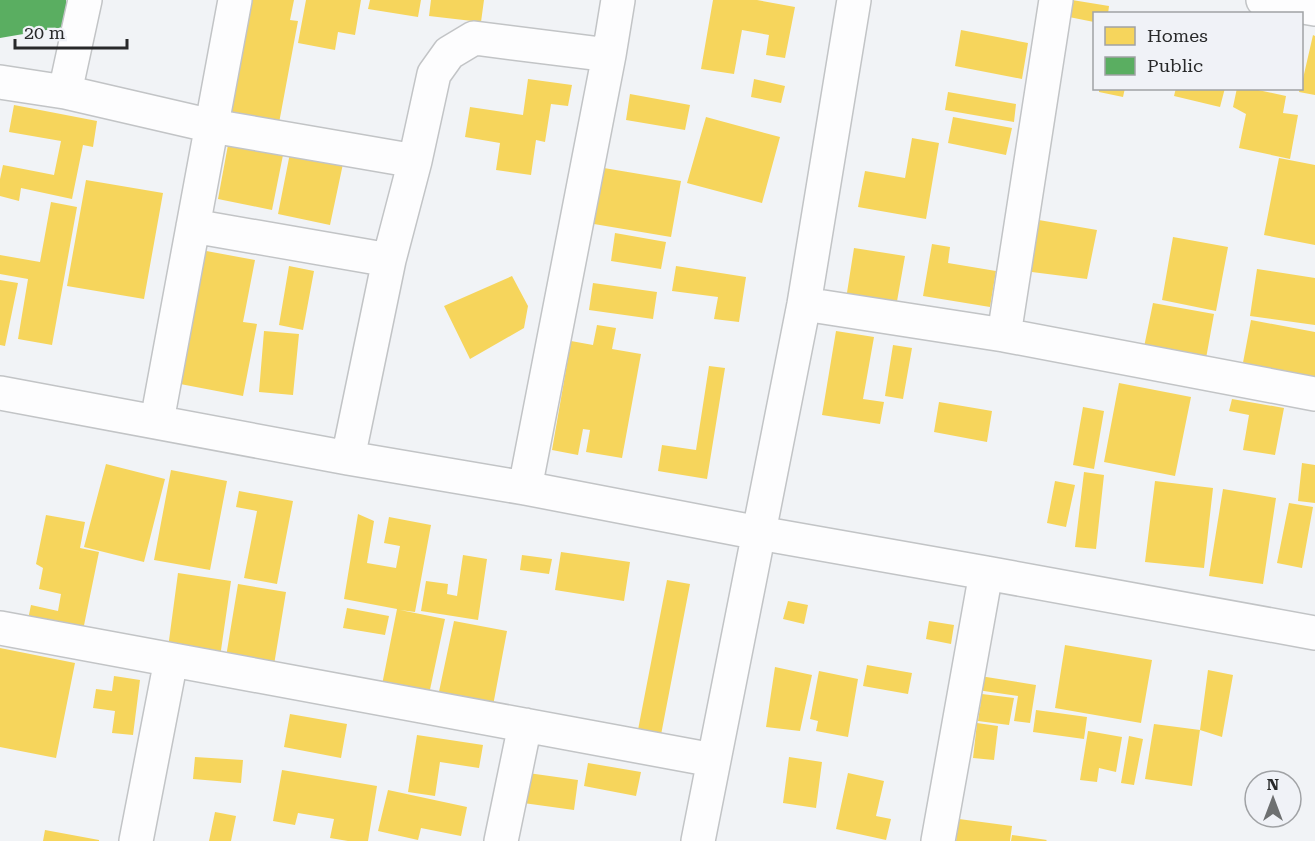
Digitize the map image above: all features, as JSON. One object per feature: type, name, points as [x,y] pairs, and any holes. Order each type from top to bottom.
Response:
[{"type":"street","points":[[65,92],[85,0]]},
{"type":"street","points":[[158,421],[235,0]]},
{"type":"street","points":[[525,488],[618,0]]},
{"type":"street","points":[[698,841],[804,304],[854,0]]},
{"type":"street","points":[[1004,335],[1056,0]]},
{"type":"street","points":[[1263,0],[1315,9]]},
{"type":"street","points":[[348,458],[389,260],[416,161],[434,74],[449,53],[474,38],[609,55]]},
{"type":"street","points":[[0,82],[65,92],[212,126],[416,161]]},
{"type":"street","points":[[193,226],[389,260]]},
{"type":"street","points":[[804,304],[1004,335],[1315,394]]},
{"type":"street","points":[[0,393],[1315,633]]},
{"type":"street","points":[[938,841],[986,573]]},
{"type":"street","points":[[0,628],[713,760]]},
{"type":"street","points":[[136,841],[171,660]]},
{"type":"street","points":[[501,841],[525,725]]},
{"type":"building: Homes","points":[[245,0],[294,0],[290,20],[298,21],[279,123],[225,114]]},
{"type":"building: Homes","points":[[306,0],[361,0],[355,35],[338,32],[335,50],[298,43]]},
{"type":"building: Homes","points":[[370,0],[421,0],[418,17],[368,9]]},
{"type":"building: Homes","points":[[431,0],[484,0],[481,22],[429,16]]},
{"type":"building: Homes","points":[[713,0],[757,0],[795,7],[785,58],[766,55],[769,35],[742,30],[734,74],[701,69]]},
{"type":"building: Homes","points":[[1072,0],[1109,6],[1108,12],[1093,12],[1093,22],[1069,17]]},
{"type":"building: Homes","points":[[961,30],[1028,43],[1022,79],[955,66]]},
{"type":"building: Homes","points":[[1313,35],[1315,36],[1315,95],[1299,92],[1303,90],[1303,79]]},
{"type":"building: Homes","points":[[528,79],[572,85],[568,106],[551,104],[545,142],[536,140],[531,175],[496,170],[500,143],[465,137],[470,107],[523,115]]},
{"type":"building: Homes","points":[[754,79],[785,86],[781,103],[751,97]]},
{"type":"building: Homes","points":[[1099,90],[1125,90],[1123,97],[1099,92]]},
{"type":"building: Homes","points":[[1176,90],[1224,90],[1220,107],[1174,96]]},
{"type":"building: Homes","points":[[1237,90],[1258,90],[1286,96],[1283,113],[1298,115],[1290,159],[1239,148],[1246,114],[1233,107]]},
{"type":"building: Homes","points":[[948,92],[1016,104],[1014,122],[945,110]]},
{"type":"building: Homes","points":[[630,94],[690,105],[685,130],[626,120]]},
{"type":"building: Homes","points":[[14,105],[97,121],[93,147],[83,145],[72,199],[21,188],[19,201],[0,196],[3,165],[54,175],[61,141],[9,132]]},
{"type":"building: Homes","points":[[706,117],[780,137],[762,203],[687,183]]},
{"type":"building: Homes","points":[[953,117],[1012,128],[1006,155],[948,143]]},
{"type":"building: Homes","points":[[230,134],[285,145],[272,210],[218,199]]},
{"type":"building: Homes","points":[[912,138],[939,143],[926,219],[858,207],[865,171],[905,178]]},
{"type":"building: Homes","points":[[291,148],[344,159],[330,225],[278,214]]},
{"type":"building: Homes","points":[[1279,158],[1315,165],[1315,245],[1264,235]]},
{"type":"building: Homes","points":[[598,167],[681,181],[671,237],[588,223]]},
{"type":"building: Homes","points":[[86,180],[163,193],[144,299],[67,286]]},
{"type":"building: Homes","points":[[51,202],[77,207],[52,345],[18,339],[28,279],[0,274],[0,255],[40,262]]},
{"type":"building: Homes","points":[[1033,219],[1097,230],[1087,279],[1024,271]]},
{"type":"building: Homes","points":[[615,233],[666,242],[661,269],[611,261]]},
{"type":"building: Homes","points":[[1173,237],[1228,247],[1216,311],[1162,300]]},
{"type":"building: Homes","points":[[932,244],[950,247],[948,263],[996,271],[990,307],[923,296]]},
{"type":"building: Homes","points":[[854,248],[905,256],[896,307],[846,299]]},
{"type":"building: Homes","points":[[201,250],[255,260],[243,322],[257,324],[243,396],[175,383]]},
{"type":"building: Homes","points":[[289,266],[314,271],[303,330],[279,325]]},
{"type":"building: Homes","points":[[676,266],[746,277],[739,322],[714,319],[718,297],[672,291]]},
{"type":"building: Homes","points":[[1257,269],[1315,278],[1315,325],[1250,316]]},
{"type":"building: Homes","points":[[512,276],[528,306],[524,328],[470,359],[444,306]]},
{"type":"building: Homes","points":[[0,280],[18,283],[5,346],[0,345]]},
{"type":"building: Homes","points":[[593,283],[657,292],[653,319],[589,310]]},
{"type":"building: Homes","points":[[1153,303],[1214,314],[1205,364],[1143,352]]},
{"type":"building: Homes","points":[[1251,320],[1315,332],[1315,382],[1242,368]]},
{"type":"building: Homes","points":[[597,325],[616,328],[612,349],[641,354],[622,458],[586,452],[590,430],[583,429],[578,455],[552,450],[571,341],[593,345]]},
{"type":"building: Homes","points":[[264,331],[299,334],[293,395],[259,392]]},
{"type":"building: Homes","points":[[836,331],[874,337],[863,399],[884,402],[880,424],[822,415]]},
{"type":"building: Homes","points":[[893,345],[912,348],[903,399],[885,396]]},
{"type":"building: Homes","points":[[709,366],[725,368],[707,479],[658,471],[662,445],[696,450]]},
{"type":"building: Homes","points":[[1119,383],[1191,397],[1175,476],[1104,462]]},
{"type":"building: Homes","points":[[1232,399],[1284,408],[1275,455],[1243,450],[1249,415],[1229,411]]},
{"type":"building: Homes","points":[[939,402],[992,411],[987,442],[934,432]]},
{"type":"building: Homes","points":[[1083,407],[1104,411],[1094,469],[1073,465]]},
{"type":"building: Homes","points":[[1302,463],[1315,465],[1315,503],[1298,501]]},
{"type":"building: Homes","points":[[106,464],[165,479],[144,562],[84,547]]},
{"type":"building: Homes","points":[[171,470],[227,481],[210,570],[154,560]]},
{"type":"building: Homes","points":[[1084,472],[1104,475],[1096,549],[1075,547]]},
{"type":"building: Homes","points":[[1055,481],[1075,485],[1066,527],[1047,523]]},
{"type":"building: Homes","points":[[1155,481],[1213,488],[1204,568],[1145,562]]},
{"type":"building: Homes","points":[[1223,489],[1276,498],[1263,584],[1209,576]]},
{"type":"building: Homes","points":[[239,491],[293,501],[277,584],[244,578],[257,511],[236,507]]},
{"type":"building: Homes","points":[[1289,503],[1313,507],[1302,568],[1277,563]]},
{"type":"building: Homes","points":[[358,514],[374,521],[367,563],[396,568],[400,546],[384,543],[389,517],[431,525],[415,612],[400,610],[445,619],[428,699],[381,690],[397,609],[344,599]]},
{"type":"building: Homes","points":[[46,515],[85,522],[80,548],[99,552],[81,640],[26,629],[31,605],[58,611],[61,594],[39,589],[43,568],[36,564]]},
{"type":"building: Homes","points":[[561,552],[630,562],[624,601],[555,590]]},
{"type":"building: Homes","points":[[463,555],[487,559],[478,620],[421,611],[426,581],[448,584],[447,594],[457,596]]},
{"type":"building: Homes","points":[[522,555],[552,559],[549,574],[520,570]]},
{"type":"building: Homes","points":[[178,573],[231,581],[220,657],[168,648]]},
{"type":"building: Homes","points":[[667,580],[690,584],[660,740],[637,735]]},
{"type":"building: Homes","points":[[238,584],[286,592],[273,671],[225,663]]},
{"type":"building: Homes","points":[[788,601],[808,605],[804,624],[783,619]]},
{"type":"building: Homes","points":[[347,608],[389,616],[385,635],[343,628]]},
{"type":"building: Homes","points":[[454,621],[507,631],[492,711],[437,701]]},
{"type":"building: Homes","points":[[929,621],[954,625],[951,644],[926,639]]},
{"type":"building: Homes","points":[[1065,645],[1152,660],[1141,723],[1055,708]]},
{"type":"building: Homes","points":[[0,648],[75,663],[56,758],[0,747]]},
{"type":"building: Homes","points":[[867,665],[912,673],[908,694],[863,686]]},
{"type":"building: Homes","points":[[775,667],[812,675],[800,731],[766,727]]},
{"type":"building: Homes","points":[[1208,670],[1233,675],[1222,737],[1200,730]]},
{"type":"building: Homes","points":[[819,671],[858,679],[848,737],[816,731],[818,721],[810,719]]},
{"type":"building: Homes","points":[[114,676],[140,680],[133,735],[112,733],[115,711],[93,708],[96,689],[112,691]]},
{"type":"building: Homes","points":[[980,676],[1036,685],[1030,723],[1014,721],[1018,696],[977,690]]},
{"type":"building: Homes","points":[[982,694],[1014,698],[1009,725],[978,721]]},
{"type":"building: Homes","points":[[1036,710],[1087,717],[1084,739],[1033,732]]},
{"type":"building: Homes","points":[[290,714],[347,724],[341,758],[284,747]]},
{"type":"building: Homes","points":[[977,723],[998,726],[994,760],[973,758]]},
{"type":"building: Homes","points":[[1154,724],[1200,730],[1192,786],[1145,779]]},
{"type":"building: Homes","points":[[1088,731],[1122,737],[1116,772],[1099,768],[1097,782],[1080,780]]},
{"type":"building: Homes","points":[[417,735],[483,745],[479,768],[440,762],[435,796],[408,792]]},
{"type":"building: Homes","points":[[1129,736],[1143,739],[1134,785],[1121,783]]},
{"type":"building: Homes","points":[[195,757],[243,760],[241,783],[193,779]]},
{"type":"building: Homes","points":[[789,757],[822,762],[816,808],[783,803]]},
{"type":"building: Homes","points":[[588,763],[641,772],[636,796],[584,786]]},
{"type":"building: Homes","points":[[282,770],[377,786],[368,841],[330,838],[334,819],[298,813],[295,825],[273,821]]},
{"type":"building: Homes","points":[[521,772],[578,780],[574,810],[516,802]]},
{"type":"building: Homes","points":[[848,773],[884,781],[876,816],[891,819],[886,840],[836,829]]},
{"type":"building: Homes","points":[[388,790],[467,807],[461,836],[421,828],[418,840],[378,831]]},
{"type":"building: Homes","points":[[215,812],[236,816],[231,841],[209,841]]},
{"type":"building: Homes","points":[[959,819],[1012,826],[1010,841],[956,841]]},
{"type":"building: Homes","points":[[45,830],[99,840],[99,841],[43,841]]},
{"type":"building: Homes","points":[[1012,835],[1047,840],[1011,841]]},
{"type":"building: Public","points":[[0,0],[66,0],[70,26],[0,38]]}]
